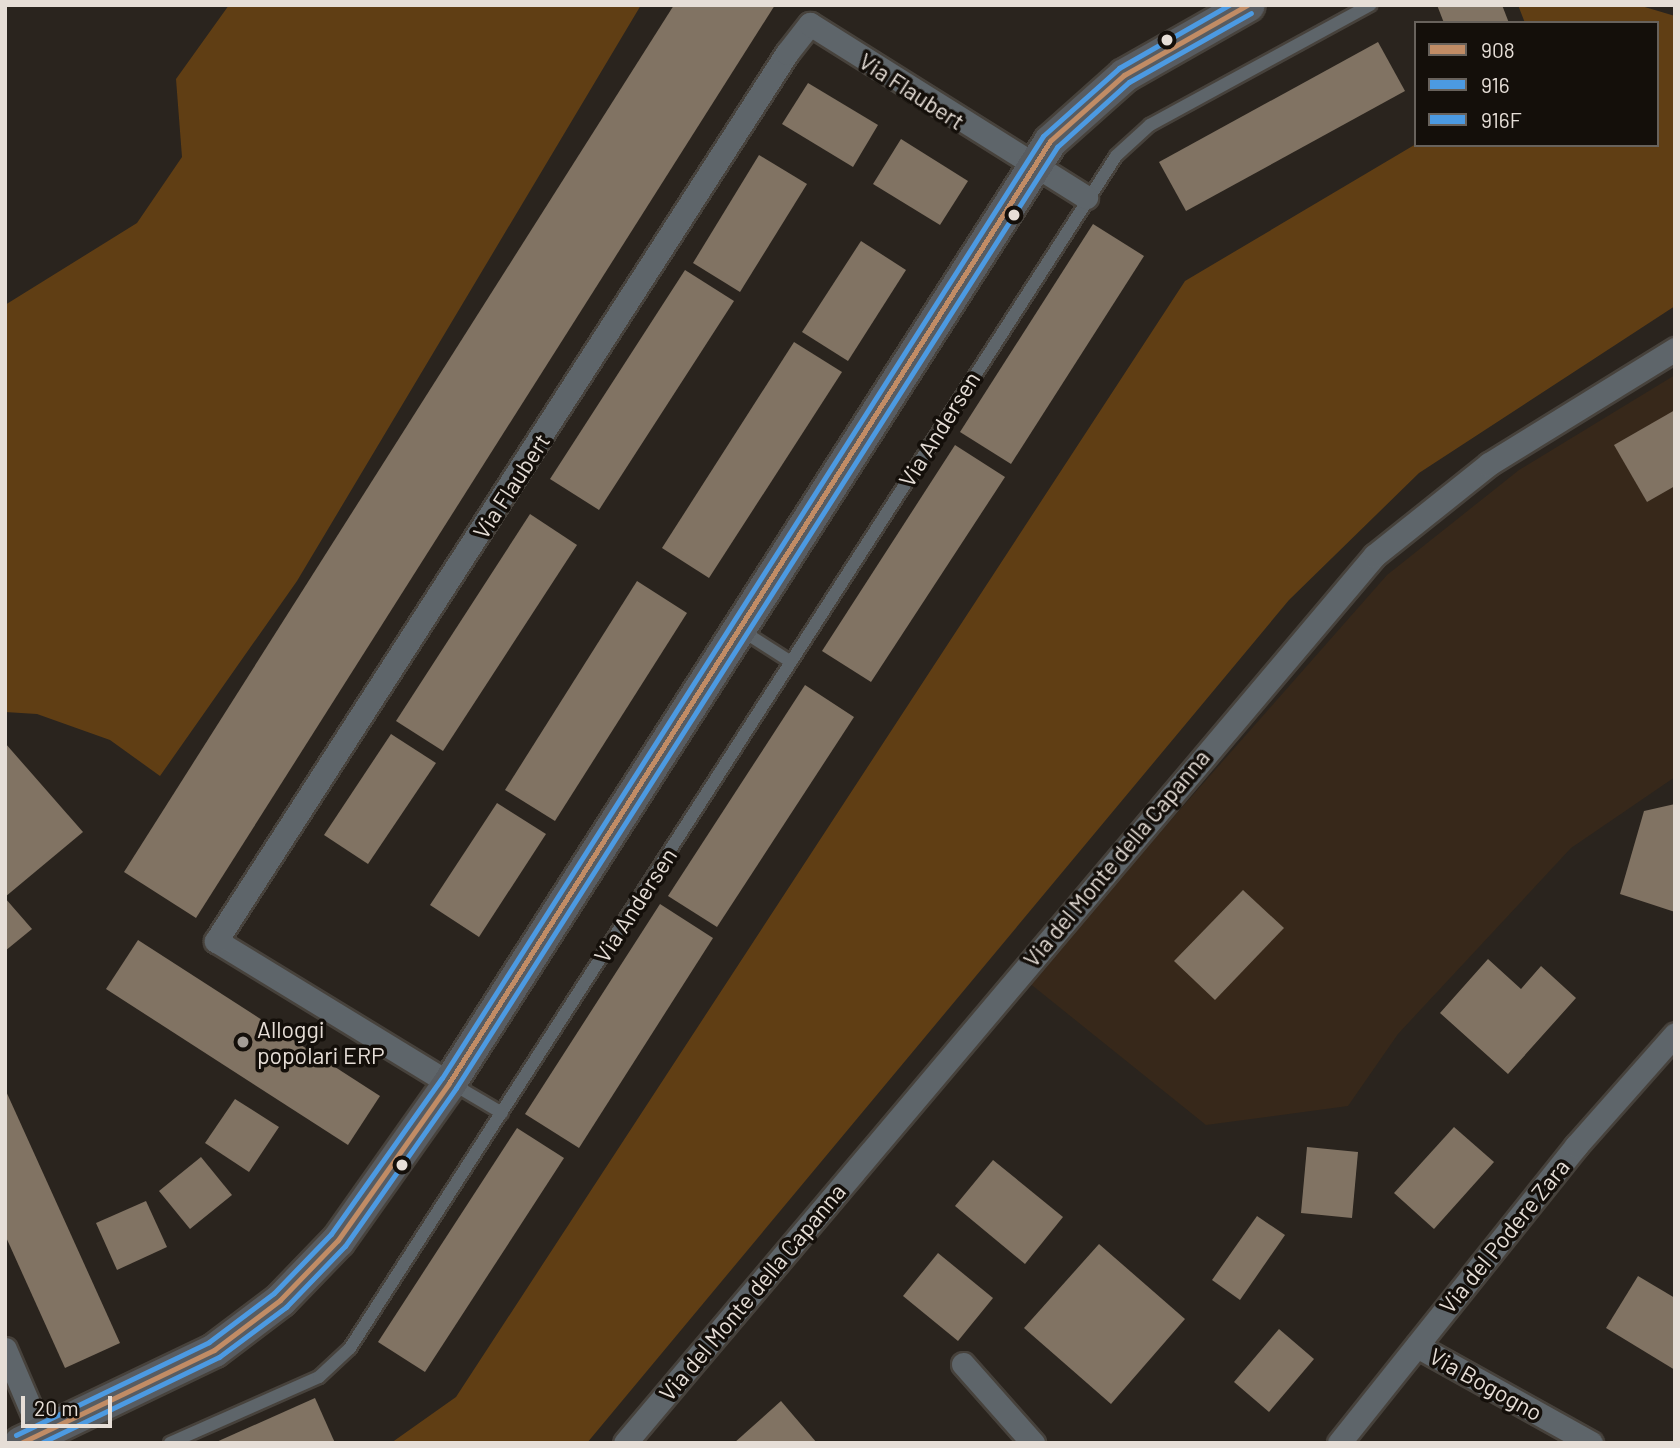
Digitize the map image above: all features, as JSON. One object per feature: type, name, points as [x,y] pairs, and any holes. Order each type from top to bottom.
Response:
[{"type":"street","points":[[5,1349],[36,1439],[201,1358],[267,1311],[359,1215],[449,1083],[1062,125],[1097,94],[1247,5]]},
{"type":"street","name":"Via Flaubert","points":[[449,1083],[216,941],[810,24],[1032,168]]},
{"type":"street","points":[[1032,168],[1086,197]]},
{"type":"street","name":"Via del Monte della Capanna","points":[[625,1443],[1375,555],[1507,451],[1675,349]]},
{"type":"street","name":"Via del Podere Zara","points":[[1339,1443],[1576,1146],[1675,1034]]},
{"type":"street","name":"Via Bogogno","points":[[1417,1346],[1591,1443]]},
{"type":"street","points":[[963,1364],[1033,1443]]},
{"type":"lane","name":"Via Andersen","points":[[170,1443],[337,1363],[502,1113],[1086,197],[1116,156],[1150,125],[1370,5]]},
{"type":"lane","points":[[740,629],[791,662]]},
{"type":"lane","points":[[449,1083],[502,1113]]},
{"type":"shaded area","points":[[229,5],[641,5],[297,581],[160,776],[110,740],[37,714],[5,712],[5,305],[137,223],[182,157],[176,79]]},
{"type":"shaded area","points":[[1518,5],[1638,5],[1675,16],[1675,306],[1419,473],[1289,600],[587,1443],[391,1443],[456,1397],[1185,281],[1414,145],[1659,147],[1659,21],[1524,21]]},
{"type":"shaded area","points":[[1675,375],[1675,777],[1571,848],[1398,1034],[1348,1106],[1206,1125],[1028,982],[1387,575],[1519,470]]},
{"type":"building","points":[[674,5],[775,5],[196,918],[124,872]]},
{"type":"building","points":[[1437,5],[1502,5],[1508,21],[1443,21]]},
{"type":"building","points":[[1378,42],[1405,91],[1186,211],[1159,162]]},
{"type":"building","points":[[808,83],[878,125],[853,167],[782,124]]},
{"type":"building","points":[[901,139],[968,181],[940,225],[873,184]]},
{"type":"building","points":[[759,155],[807,184],[740,292],[693,263]]},
{"type":"building","points":[[1093,224],[1144,256],[1011,464],[960,432]]},
{"type":"building","points":[[861,241],[906,270],[848,361],[802,332]]},
{"type":"building","points":[[685,270],[734,301],[599,510],[550,479]]},
{"type":"building","points":[[794,342],[842,372],[709,578],[662,548]]},
{"type":"building","points":[[1675,410],[1675,486],[1647,502],[1614,445]]},
{"type":"building","points":[[955,445],[1005,477],[871,682],[822,651]]},
{"type":"building","points":[[530,514],[577,545],[443,751],[396,721]]},
{"type":"building","points":[[637,581],[687,613],[555,821],[505,790]]},
{"type":"building","points":[[805,685],[854,717],[717,927],[668,896]]},
{"type":"building","points":[[391,734],[436,763],[368,864],[324,835]]},
{"type":"building","points":[[5,743],[83,832],[5,897]]},
{"type":"building","points":[[497,803],[546,834],[479,937],[430,905]]},
{"type":"building","points":[[1675,804],[1675,912],[1620,894],[1644,811]]},
{"type":"building","points":[[1243,890],[1284,928],[1215,1000],[1174,961]]},
{"type":"building","points":[[5,898],[32,929],[5,951]]},
{"type":"building","points":[[660,904],[713,938],[579,1148],[525,1114]]},
{"type":"building","name":"Alloggi popolari ERP","points":[[138,940],[380,1096],[348,1145],[106,989]]},
{"type":"building","points":[[1488,959],[1521,989],[1541,966],[1576,998],[1508,1074],[1440,1013]]},
{"type":"building","points":[[5,1089],[120,1343],[65,1368],[5,1235]]},
{"type":"building","points":[[235,1099],[279,1127],[249,1172],[205,1143]]},
{"type":"building","points":[[1454,1127],[1494,1162],[1434,1229],[1394,1193]]},
{"type":"building","points":[[517,1128],[564,1158],[425,1372],[378,1342]]},
{"type":"building","points":[[1307,1147],[1358,1152],[1352,1218],[1301,1213]]},
{"type":"building","points":[[201,1157],[232,1195],[190,1229],[159,1191]]},
{"type":"building","points":[[993,1160],[1063,1217],[1025,1264],[955,1206]]},
{"type":"building","points":[[146,1201],[167,1247],[117,1270],[96,1223]]},
{"type":"building","points":[[1257,1216],[1285,1235],[1240,1300],[1212,1280]]},
{"type":"building","points":[[1099,1244],[1185,1319],[1111,1404],[1024,1328]]},
{"type":"building","points":[[938,1253],[993,1298],[958,1341],[903,1296]]},
{"type":"building","points":[[1638,1276],[1675,1298],[1675,1370],[1606,1328]]},
{"type":"building","points":[[1279,1329],[1314,1359],[1269,1412],[1234,1382]]},
{"type":"building","points":[[315,1398],[335,1443],[214,1443]]},
{"type":"building","points":[[781,1401],[817,1443],[734,1443]]},
{"type":"transit line","name":"916F","points":[[16,1435],[209,1342],[274,1293],[331,1234],[442,1078],[1043,136],[1119,68],[1229,5]]},
{"type":"transit line","name":"908","points":[[21,1443],[214,1350],[280,1300],[338,1240],[449,1083],[1050,141],[1124,75],[1247,5]]},
{"type":"transit line","name":"916","points":[[41,1443],[219,1357],[286,1307],[345,1246],[456,1088],[1057,147],[1129,82],[1251,13]]},
{"type":"place","name":"Alloggi popolari ERP","points":[[243,1042]]}]
